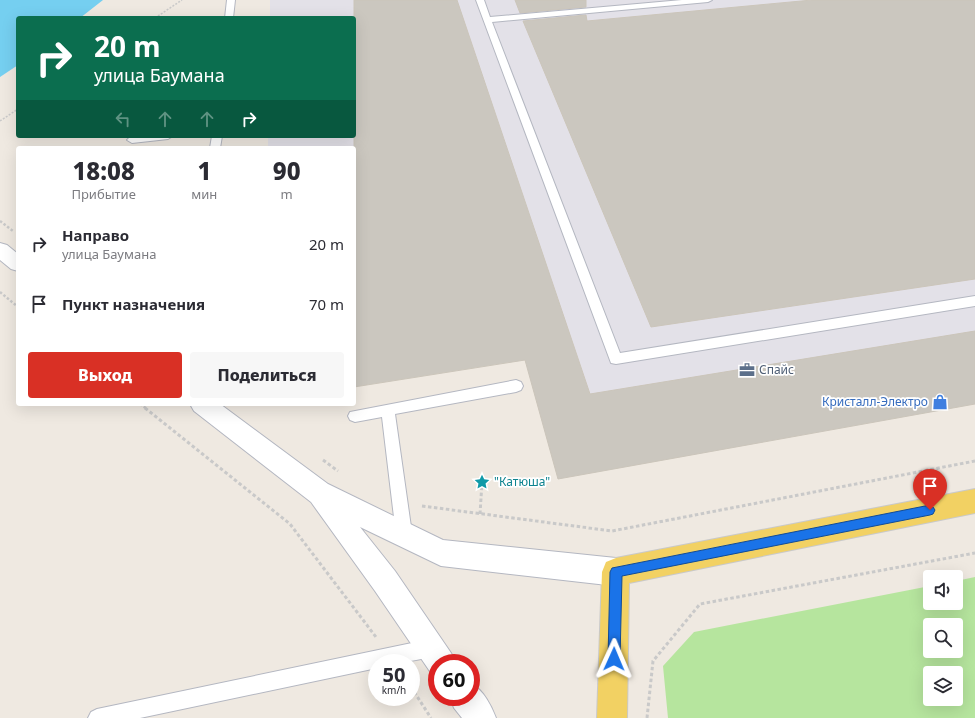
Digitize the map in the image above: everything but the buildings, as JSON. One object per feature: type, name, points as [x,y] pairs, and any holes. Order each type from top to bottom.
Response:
[{"type":"main road","points":[[0,250],[16,262]]},
{"type":"main road","points":[[205,406],[319,493],[441,553],[616,572],[975,501]]},
{"type":"main road","points":[[319,493],[385,581],[435,654]]},
{"type":"main road","points":[[612,718],[616,572]]},
{"type":"main road","points":[[472,706],[481,718]]},
{"type":"lane","points":[[229,16],[231,0]]},
{"type":"lane","points":[[480,0],[616,359],[975,301]]},
{"type":"lane","points":[[487,20],[708,0]]},
{"type":"lane","points":[[132,140],[150,138]]},
{"type":"lane","points":[[355,416],[516,386]]},
{"type":"lane","points":[[388,410],[404,534]]},
{"type":"lane","points":[[97,718],[368,661]]},
{"type":"path","points":[[158,16],[182,0]]},
{"type":"path","points":[[0,121],[16,110]]},
{"type":"path","points":[[0,221],[16,233]]},
{"type":"path","points":[[0,292],[16,305]]},
{"type":"path","points":[[142,406],[290,524],[389,654]]},
{"type":"path","points":[[321,458],[339,472]]},
{"type":"path","points":[[400,503],[612,531],[975,460]]},
{"type":"path","points":[[480,514],[482,482]]},
{"type":"path","points":[[647,718],[653,661],[700,604],[975,553]]},
{"type":"path","points":[[420,701],[431,718]]},
{"type":"shaded area","points":[[270,0],[975,0],[975,404],[558,479],[525,360],[356,150],[356,146],[268,146],[268,138],[356,138],[356,16],[270,16]]},
{"type":"green space","points":[[975,577],[975,718],[668,718],[663,666],[694,632],[923,587],[923,610],[963,610],[963,580]]},
{"type":"water","points":[[0,0],[103,0],[83,16],[16,16],[16,66],[0,77]]},
{"type":"place","name":"Спайс","points":[[747,370]]},
{"type":"place","name":"Кристалл-Электро","points":[[940,402]]},
{"type":"place","name":"\"Катюша\"","points":[[482,482]]},
{"type":"route","points":[[614,659],[616,572],[930,510]]}]
